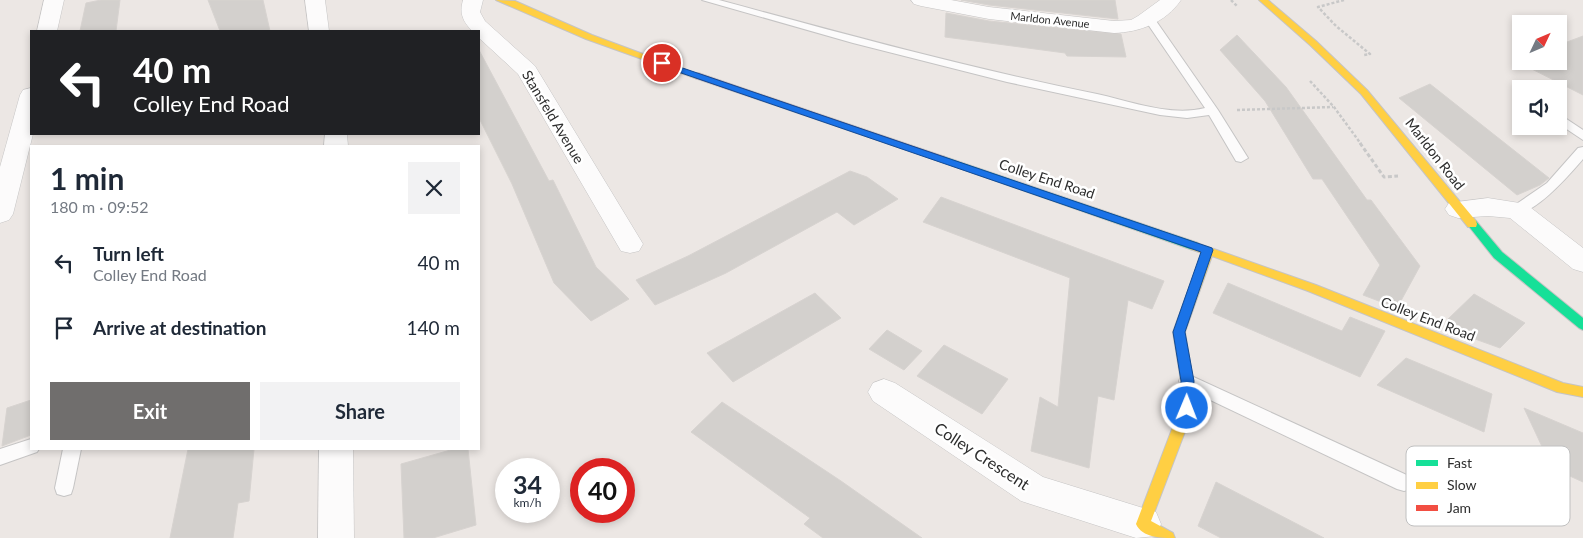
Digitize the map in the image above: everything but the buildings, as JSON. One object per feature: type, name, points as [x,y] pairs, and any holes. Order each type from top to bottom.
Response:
[{"type":"street","points":[[46,30],[54,0]]},
{"type":"street","points":[[315,0],[320,30]]},
{"type":"street","name":"Stansfeld Avenue","points":[[473,0],[470,12],[475,25],[515,58],[527,71],[630,244]]},
{"type":"street","name":"Colley End Road","points":[[500,0],[512,3],[589,37],[662,63],[1208,250],[1312,288],[1562,388],[1583,392]]},
{"type":"street","name":"Marldon Avenue","points":[[921,0],[989,13],[1114,26],[1133,26],[1150,20],[1171,0]]},
{"type":"street","name":"Marldon Road","points":[[1263,0],[1364,92],[1458,209],[1498,255],[1583,325]]},
{"type":"street","points":[[0,214],[30,99]]},
{"type":"street","points":[[1458,209],[1488,207],[1517,210],[1583,262]]},
{"type":"street","points":[[1155,531],[1187,408],[1187,381],[1179,332],[1208,250]]},
{"type":"street","name":"Colley Crescent","points":[[884,392],[1033,490],[1155,531]]},
{"type":"street","points":[[336,450],[336,538]]},
{"type":"lane","points":[[707,0],[897,52],[1067,92],[1176,113],[1200,114],[1212,110]]},
{"type":"lane","points":[[1150,20],[1212,110],[1241,158]]},
{"type":"lane","points":[[1567,124],[1583,136]]},
{"type":"lane","points":[[1517,210],[1552,186],[1583,151]]},
{"type":"lane","points":[[1187,381],[1404,483]]},
{"type":"lane","points":[[0,457],[30,446]]},
{"type":"lane","points":[[64,488],[72,450]]},
{"type":"path","points":[[1231,0],[1245,14]]},
{"type":"path","points":[[1344,0],[1318,7],[1336,26],[1358,44]]},
{"type":"path","points":[[1305,74],[1334,108],[1384,178],[1431,173]]},
{"type":"path","points":[[1212,110],[1334,108]]},
{"type":"traffic: fast","points":[[942,159],[1194,246]]},
{"type":"traffic: fast","points":[[1472,224],[1498,255],[1583,325]]},
{"type":"traffic: slow","points":[[500,0],[512,3],[589,37],[698,76]]},
{"type":"traffic: slow","points":[[1263,0],[1313,43],[1364,92],[1472,224]]},
{"type":"traffic: slow","points":[[1194,246],[1312,288],[1562,388],[1583,392]]},
{"type":"traffic: slow","points":[[1168,538],[1143,524],[1187,408],[1187,381],[1179,332],[1208,251]]},
{"type":"traffic: jam","points":[[698,76],[942,159]]},
{"type":"route","points":[[662,63],[846,128],[1208,250],[1187,304],[1179,332],[1187,381],[1187,408]]}]
